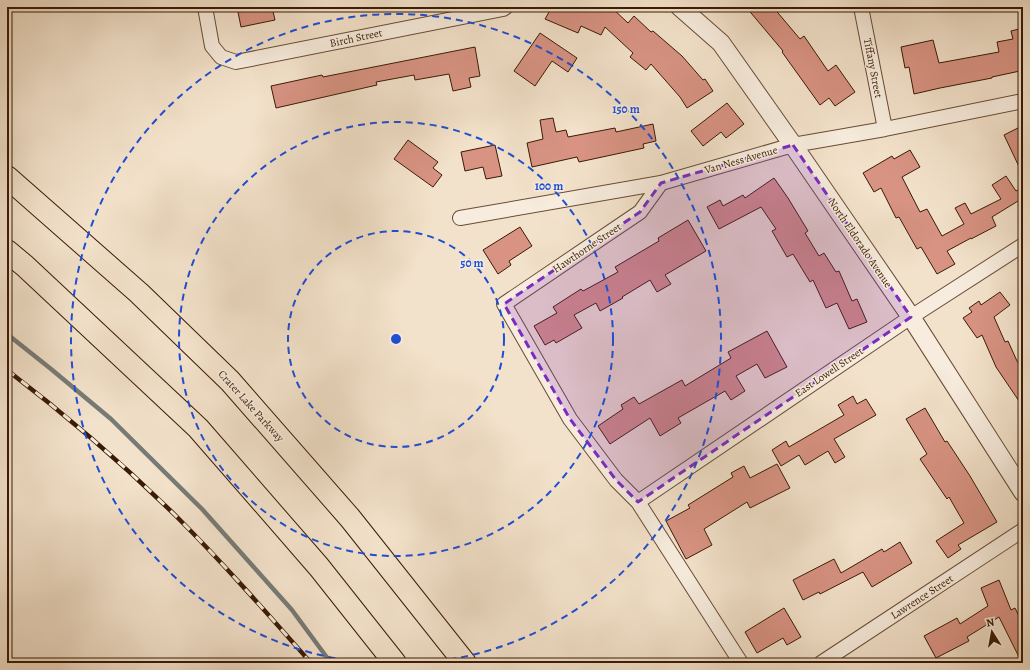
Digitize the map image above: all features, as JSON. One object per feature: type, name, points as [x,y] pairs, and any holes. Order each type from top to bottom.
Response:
[{"type":"main road","name":"Crater Lake Parkway","points":[[7,177],[139,293],[230,381],[350,518],[465,663]]},
{"type":"main road","points":[[7,251],[25,266],[198,428],[319,567],[395,663]]},
{"type":"street","name":"Birch Street","points":[[205,7],[212,46],[221,57],[236,62],[503,9],[506,7]]},
{"type":"street","name":"North Eldorado Avenue","points":[[680,7],[721,43],[911,317],[1023,492]]},
{"type":"street","name":"Tiffany Street","points":[[861,7],[885,129]]},
{"type":"street","name":"Van Ness Avenue","points":[[460,218],[661,183],[793,145],[885,129],[1023,101]]},
{"type":"street","name":"Hawthorne Street","points":[[638,502],[616,480],[570,419],[504,304],[640,212],[661,183]]},
{"type":"street","name":"East Lowell Street","points":[[638,502],[911,317],[1023,245]]},
{"type":"street","points":[[638,502],[741,663]]},
{"type":"street","name":"Lawrence Street","points":[[821,663],[1023,530]]},
{"type":"highlighted area","points":[[793,145],[911,317],[638,502],[616,480],[570,419],[504,304],[640,212],[661,183]]},
{"type":"building","points":[[237,7],[272,7],[275,20],[241,27]]},
{"type":"building","points":[[552,7],[611,7],[628,23],[634,16],[651,32],[653,31],[682,56],[703,80],[705,79],[713,91],[687,108],[680,97],[651,64],[646,70],[630,57],[633,53],[605,27],[601,35],[581,26],[578,33],[545,19]]},
{"type":"building","points":[[746,7],[773,7],[800,39],[804,36],[828,71],[836,65],[855,92],[835,106],[829,98],[820,105],[782,52],[783,51]]},
{"type":"building","points":[[1023,28],[1023,62],[1019,63],[1020,71],[914,94],[909,67],[905,68],[901,47],[933,40],[939,63],[999,52],[997,42],[1013,39],[1011,31]]},
{"type":"building","points":[[540,33],[577,58],[568,72],[552,61],[535,86],[514,71]]},
{"type":"building","points":[[475,47],[480,76],[469,78],[471,87],[453,91],[449,74],[415,80],[414,75],[376,82],[377,85],[276,108],[271,86],[322,75],[323,77]]},
{"type":"building","points":[[727,103],[744,124],[726,138],[721,132],[703,146],[691,131]]},
{"type":"building","points":[[553,118],[556,132],[566,130],[568,137],[615,128],[616,132],[653,124],[656,141],[643,144],[644,148],[579,162],[577,157],[532,167],[527,143],[543,139],[540,120]]},
{"type":"building","points":[[1018,128],[1023,139],[1023,175],[1004,135]]},
{"type":"building","points":[[408,140],[438,162],[433,168],[442,175],[433,187],[394,159]]},
{"type":"building","points":[[495,145],[502,176],[486,179],[483,167],[465,171],[461,152]]},
{"type":"building","points":[[910,150],[920,167],[902,177],[920,212],[927,209],[942,236],[964,224],[955,208],[965,203],[971,214],[1001,199],[992,185],[1006,176],[1016,191],[1023,187],[1023,198],[992,217],[996,226],[947,251],[955,264],[937,274],[921,247],[917,249],[899,217],[896,218],[881,188],[874,192],[863,173],[892,156],[894,159]]},
{"type":"building","points":[[774,178],[808,231],[805,233],[819,256],[824,253],[836,272],[839,271],[852,301],[857,299],[867,322],[849,329],[837,303],[826,308],[813,280],[810,282],[793,254],[787,257],[772,231],[776,229],[761,207],[719,229],[707,207],[720,200],[723,206],[743,195],[745,198]]},
{"type":"building","points":[[688,220],[706,251],[665,275],[671,284],[657,292],[650,280],[600,311],[596,303],[574,315],[582,328],[556,343],[554,340],[545,345],[534,326],[557,313],[553,307],[581,289],[583,291],[618,272],[615,267],[659,241],[658,238]]},
{"type":"building","points":[[520,227],[532,246],[509,261],[511,265],[498,274],[483,250]]},
{"type":"building","points":[[1000,292],[1010,305],[994,317],[1005,342],[1008,341],[1023,370],[1023,407],[996,367],[982,335],[977,338],[963,318],[972,312],[969,308],[979,301],[981,305]]},
{"type":"building","points":[[767,331],[787,367],[765,378],[757,364],[736,376],[745,391],[731,400],[725,391],[678,418],[681,423],[660,436],[650,418],[610,444],[598,426],[623,409],[621,405],[634,397],[639,404],[682,380],[685,386],[731,358],[728,352]]},
{"type":"building","points":[[853,396],[857,404],[866,399],[876,415],[834,439],[845,457],[835,463],[828,451],[805,465],[799,455],[781,466],[772,450],[786,441],[789,447],[844,415],[838,405]]},
{"type":"building","points":[[925,408],[945,442],[947,441],[970,476],[997,522],[958,545],[961,549],[948,558],[936,541],[964,523],[949,497],[947,499],[920,459],[927,454],[906,419]]},
{"type":"building","points":[[777,464],[790,488],[750,508],[747,502],[704,529],[712,545],[686,559],[666,521],[690,508],[688,505],[733,477],[731,473],[744,466],[750,478]]},
{"type":"building","points":[[900,542],[912,563],[872,587],[863,572],[820,594],[819,592],[803,600],[793,580],[834,559],[841,573],[882,549],[884,552]]},
{"type":"building","points":[[999,580],[1011,610],[1015,608],[1023,624],[1023,663],[999,617],[967,637],[969,641],[936,658],[924,636],[957,618],[960,624],[988,606],[981,588]]},
{"type":"building","points":[[784,608],[801,637],[787,645],[783,638],[757,653],[745,632]]},
{"type":"waterway","points":[[7,334],[111,419],[202,509],[292,610],[331,663]]},
{"type":"railway","points":[[7,370],[94,440],[176,516],[228,570],[311,663]]}]
